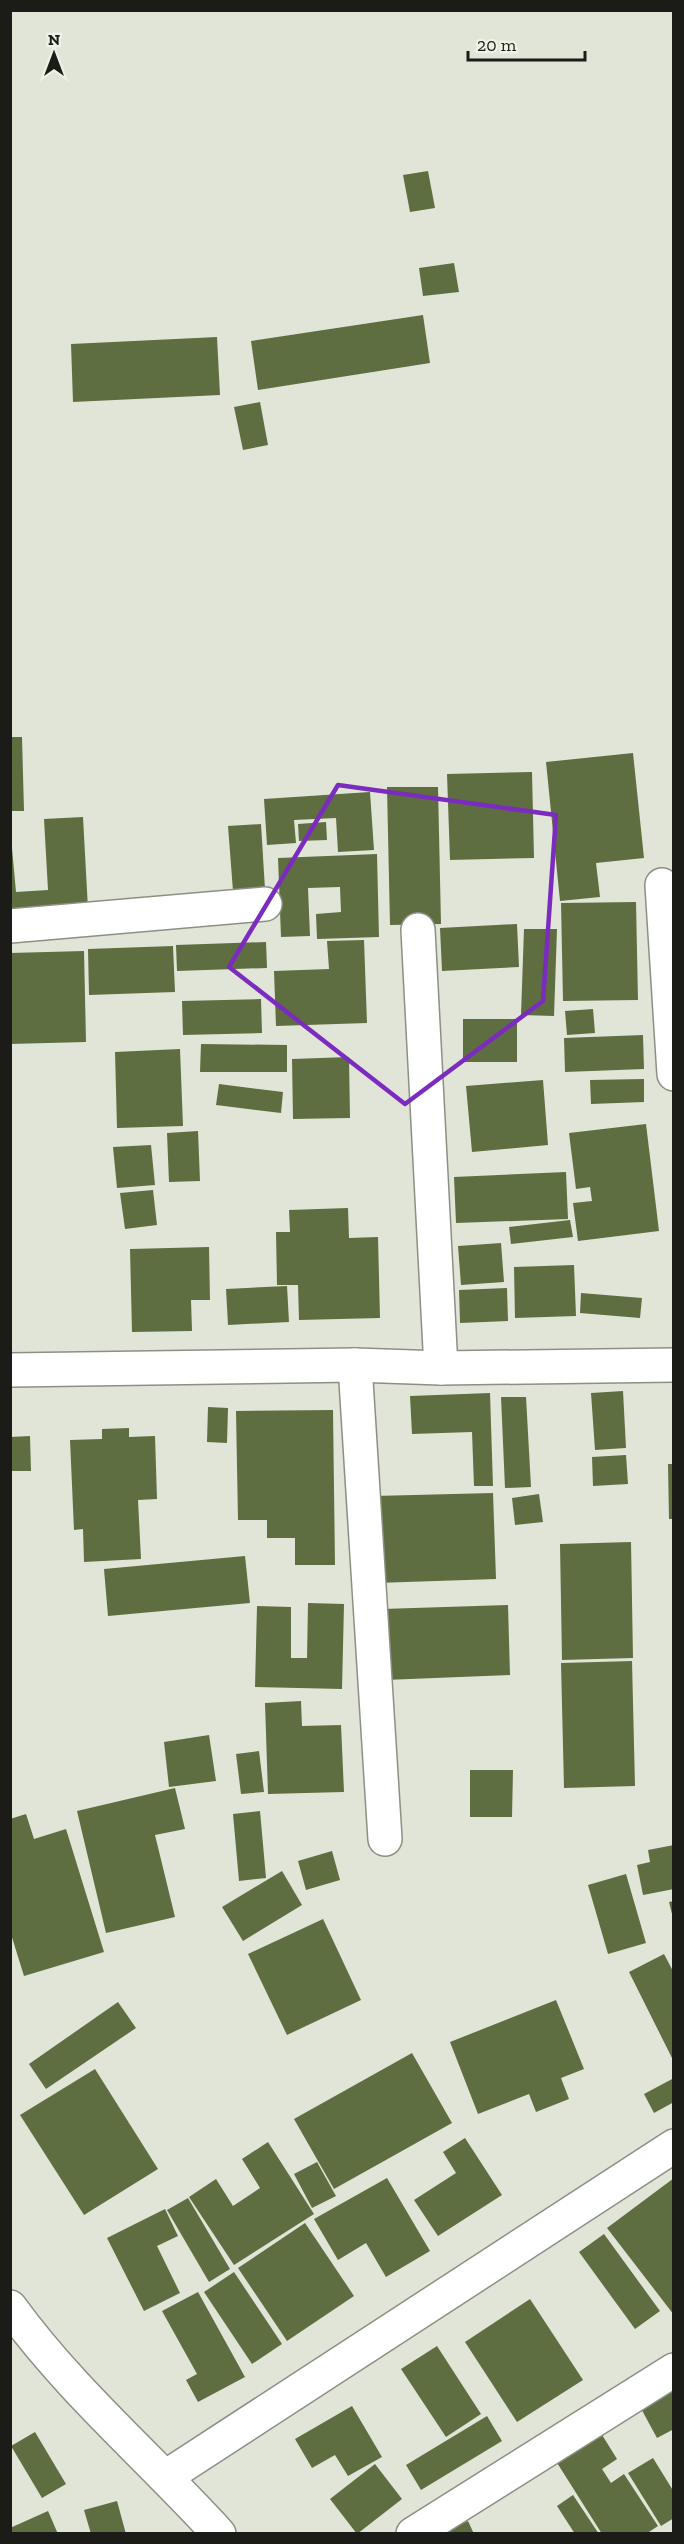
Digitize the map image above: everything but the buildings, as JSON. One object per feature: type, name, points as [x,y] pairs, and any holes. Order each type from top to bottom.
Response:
[{"type":"street","points":[[662,885],[674,1074]]},
{"type":"street","points":[[10,926],[265,904]]},
{"type":"street","points":[[418,930],[441,1368]]},
{"type":"street","points":[[355,1365],[385,1839]]},
{"type":"street","points":[[10,1370],[355,1365],[441,1368],[674,1365]]},
{"type":"street","points":[[167,2476],[674,2146]]},
{"type":"street","points":[[10,2307],[40,2348],[167,2476],[219,2534]]},
{"type":"street","points":[[413,2534],[674,2370]]},
{"type":"highlighted area","points":[[338,785],[556,815],[543,1001],[405,1104],[229,967]]}]
